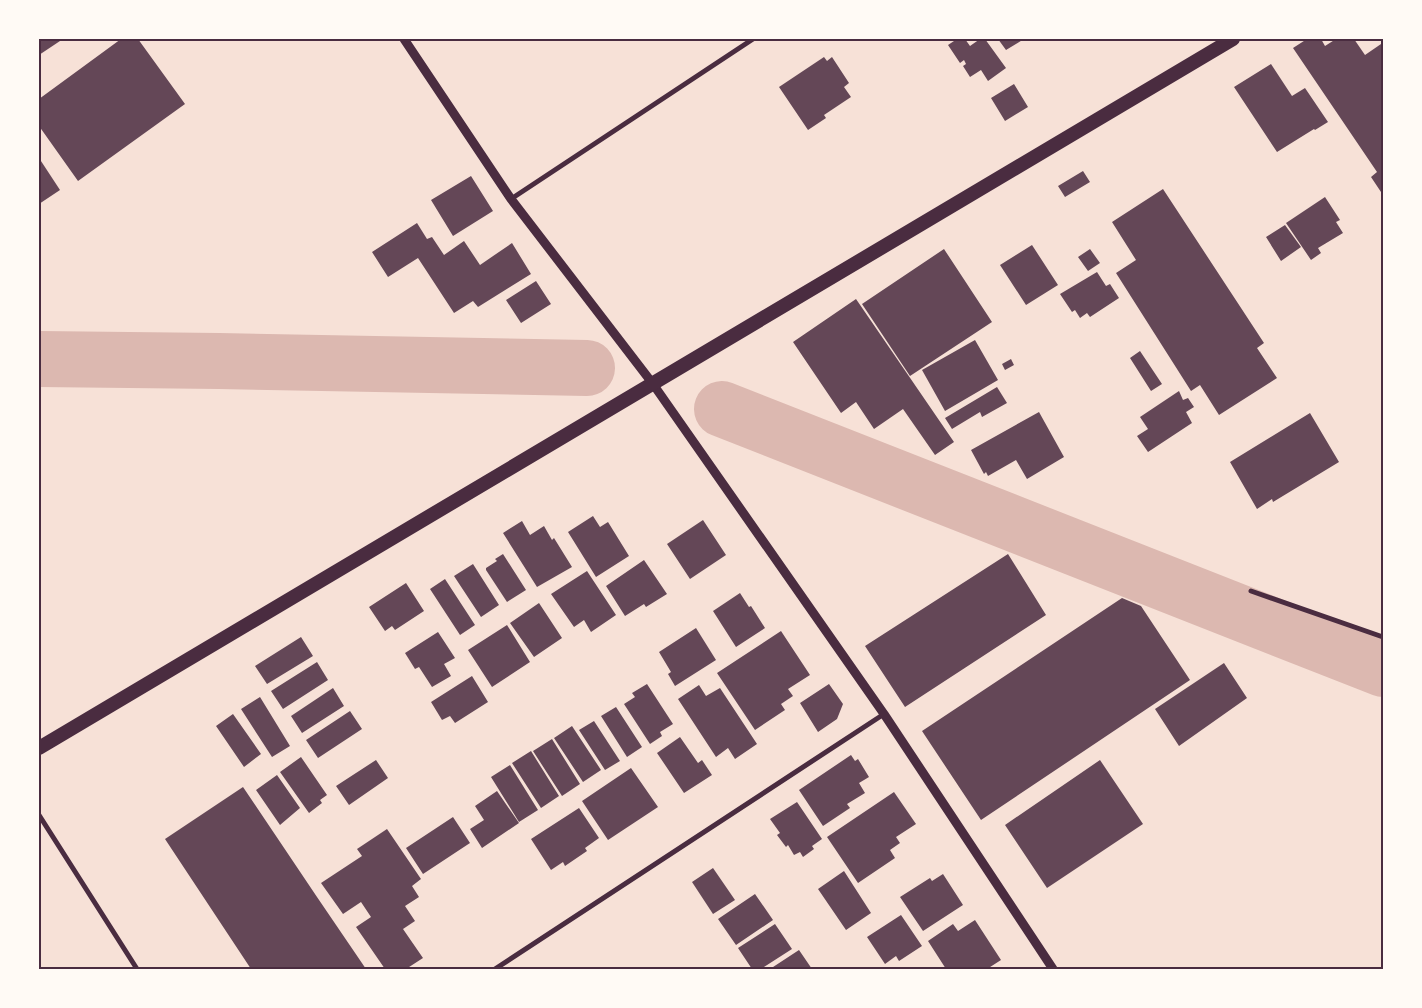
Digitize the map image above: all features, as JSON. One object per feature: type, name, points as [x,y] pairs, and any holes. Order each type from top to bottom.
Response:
[{"type":"highway","points":[[39,748],[1233,39]]},
{"type":"street","points":[[404,39],[511,199],[653,384],[884,714],[1053,969]]},
{"type":"street","points":[[511,199],[753,39]]},
{"type":"street","points":[[1251,591],[1383,637]]},
{"type":"street","points":[[495,969],[884,714]]},
{"type":"street","points":[[39,815],[137,969]]},
{"type":"building","points":[[39,39],[63,39],[39,55]]},
{"type":"building","points":[[121,39],[138,39],[185,104],[78,181],[39,126],[39,99]]},
{"type":"building","points":[[957,39],[965,39],[970,46],[980,39],[985,39],[1006,68],[988,81],[981,70],[970,77],[963,66],[966,64],[964,60],[960,63],[948,45]]},
{"type":"building","points":[[998,39],[1024,39],[1006,50]]},
{"type":"building","points":[[1307,39],[1321,39],[1325,46],[1336,39],[1354,39],[1365,55],[1381,44],[1383,47],[1383,195],[1371,177],[1377,172],[1293,48]]},
{"type":"building","points":[[824,57],[827,61],[832,57],[849,83],[844,87],[851,97],[824,115],[826,118],[808,130],[779,87]]},
{"type":"building","points":[[1271,64],[1292,96],[1305,88],[1328,122],[1277,152],[1234,87]]},
{"type":"building","points":[[1014,84],[1028,107],[1005,121],[991,98]]},
{"type":"building","points":[[39,158],[60,190],[39,204]]},
{"type":"building","points":[[1083,171],[1090,182],[1065,197],[1058,186]]},
{"type":"building","points":[[471,176],[493,211],[453,236],[431,200]]},
{"type":"building","points":[[1163,189],[1264,343],[1257,348],[1277,378],[1219,415],[1200,385],[1191,391],[1116,273],[1136,260],[1112,222]]},
{"type":"building","points":[[1325,197],[1340,220],[1336,222],[1343,233],[1318,248],[1321,253],[1311,260],[1286,223]]},
{"type":"building","points":[[417,223],[427,239],[432,237],[444,255],[464,241],[480,265],[512,243],[531,274],[478,307],[473,301],[454,313],[418,258],[388,277],[372,252]]},
{"type":"building","points":[[1285,225],[1301,247],[1281,261],[1266,237]]},
{"type":"building","points":[[1032,245],[1058,285],[1026,305],[1000,265]]},
{"type":"building","points":[[944,249],[992,322],[910,376],[862,304]]},
{"type":"building","points":[[1090,249],[1100,263],[1088,271],[1078,257]]},
{"type":"building","points":[[1097,272],[1106,286],[1110,284],[1119,298],[1090,317],[1087,313],[1080,318],[1075,310],[1072,312],[1060,294]]},
{"type":"building","points":[[536,281],[551,304],[521,323],[506,300]]},
{"type":"building","points":[[856,299],[954,442],[935,455],[903,409],[874,429],[856,402],[841,413],[793,342]]},
{"type":"building","points":[[975,340],[998,380],[945,411],[922,370]]},
{"type":"building","points":[[1140,351],[1162,384],[1151,391],[1130,358]]},
{"type":"building","points":[[1011,359],[1014,365],[1005,370],[1002,364]]},
{"type":"building","points":[[997,387],[1007,403],[982,417],[980,412],[952,429],[945,418]]},
{"type":"building","points":[[1179,391],[1183,400],[1188,398],[1194,407],[1186,412],[1192,423],[1148,452],[1137,436],[1148,429],[1140,417]]},
{"type":"building","points":[[1039,412],[1064,457],[1027,479],[1016,460],[988,476],[986,472],[984,474],[971,450]]},
{"type":"building","points":[[1310,413],[1339,462],[1273,502],[1272,499],[1257,509],[1230,462]]},
{"type":"building","points":[[593,516],[600,527],[608,522],[629,556],[596,577],[568,532]]},
{"type":"building","points":[[703,520],[726,555],[690,579],[667,544]]},
{"type":"building","points":[[522,521],[530,535],[544,526],[572,567],[537,587],[503,533]]},
{"type":"building","points":[[503,554],[526,590],[507,602],[486,570],[486,568],[497,561],[495,559]]},
{"type":"building","points":[[1008,554],[1046,615],[905,707],[865,646]]},
{"type":"building","points":[[644,560],[667,594],[646,607],[644,604],[625,616],[606,586]]},
{"type":"building","points":[[473,564],[499,605],[481,617],[454,576]]},
{"type":"building","points":[[587,571],[616,615],[591,632],[584,620],[574,627],[551,594]]},
{"type":"building","points":[[445,579],[475,625],[460,635],[430,589]]},
{"type":"building","points":[[406,583],[424,611],[395,630],[392,626],[385,631],[369,607]]},
{"type":"building","points":[[740,593],[765,628],[736,647],[713,611]]},
{"type":"building","points":[[1122,598],[1141,606],[1190,680],[981,820],[922,731]]},
{"type":"building","points":[[539,603],[562,638],[534,657],[510,623]]},
{"type":"building","points":[[507,625],[530,662],[492,687],[468,650]]},
{"type":"building","points":[[696,628],[716,660],[675,686],[668,674],[671,672],[659,652]]},
{"type":"building","points":[[781,631],[810,675],[788,689],[793,696],[781,704],[785,710],[755,730],[717,673]]},
{"type":"building","points":[[438,632],[455,658],[444,664],[451,676],[432,687],[419,667],[415,669],[405,653]]},
{"type":"building","points":[[301,637],[313,656],[267,684],[255,666]]},
{"type":"building","points":[[317,662],[328,680],[283,709],[271,691]]},
{"type":"building","points":[[1224,663],[1247,698],[1179,746],[1155,709]]},
{"type":"building","points":[[472,676],[488,702],[455,723],[450,716],[442,720],[431,702]]},
{"type":"building","points":[[647,684],[673,724],[660,732],[662,736],[650,744],[624,704],[635,697],[632,693]]},
{"type":"building","points":[[829,684],[843,704],[837,719],[818,732],[800,703]]},
{"type":"building","points":[[699,685],[706,696],[720,688],[757,744],[735,759],[728,748],[716,757],[678,699]]},
{"type":"building","points":[[333,688],[344,706],[302,733],[291,716]]},
{"type":"building","points":[[260,697],[290,746],[272,757],[241,709]]},
{"type":"building","points":[[616,707],[642,747],[627,757],[601,716]]},
{"type":"building","points":[[350,711],[362,729],[318,758],[306,740]]},
{"type":"building","points":[[233,714],[261,754],[244,767],[216,726]]},
{"type":"building","points":[[594,721],[620,761],[605,770],[579,730]]},
{"type":"building","points":[[572,726],[601,770],[583,782],[554,738]]},
{"type":"building","points":[[680,737],[698,763],[702,760],[712,775],[684,793],[657,753]]},
{"type":"building","points":[[552,739],[580,784],[562,796],[533,751]]},
{"type":"building","points":[[531,751],[559,796],[541,808],[512,763]]},
{"type":"building","points":[[851,755],[855,761],[858,759],[869,777],[859,783],[865,793],[847,804],[850,808],[823,826],[799,790]]},
{"type":"building","points":[[301,757],[327,795],[320,800],[322,803],[309,813],[280,772]]},
{"type":"building","points":[[376,760],[388,778],[349,805],[336,786]]},
{"type":"building","points":[[1100,760],[1143,824],[1047,888],[1005,825]]},
{"type":"building","points":[[510,765],[538,810],[519,822],[491,777]]},
{"type":"building","points":[[631,768],[658,807],[608,840],[582,801]]},
{"type":"building","points":[[277,775],[300,808],[280,825],[256,790]]},
{"type":"building","points":[[243,787],[366,969],[251,969],[165,839]]},
{"type":"building","points":[[497,791],[519,823],[482,848],[470,829],[484,820],[475,806]]},
{"type":"building","points":[[894,792],[916,824],[896,837],[900,843],[890,850],[895,858],[858,883],[827,837]]},
{"type":"building","points":[[797,802],[822,839],[812,846],[814,849],[803,857],[800,852],[794,855],[788,845],[786,847],[777,835],[780,833],[770,819]]},
{"type":"building","points":[[579,808],[599,838],[585,848],[587,851],[565,866],[563,862],[551,870],[531,839]]},
{"type":"building","points":[[453,817],[470,843],[423,874],[406,848]]},
{"type":"building","points":[[387,829],[421,879],[412,886],[419,897],[405,906],[415,921],[403,929],[423,958],[406,969],[385,969],[356,927],[371,917],[361,902],[343,914],[321,883],[362,856],[357,849]]},
{"type":"building","points":[[713,868],[735,900],[713,914],[692,882]]},
{"type":"building","points":[[844,871],[871,913],[846,930],[818,889]]},
{"type":"building","points":[[943,874],[963,905],[923,931],[900,897],[930,878],[932,881]]},
{"type":"building","points":[[755,894],[773,920],[736,945],[718,919]]},
{"type":"building","points":[[901,915],[922,946],[899,961],[896,956],[885,964],[867,937]]},
{"type":"building","points":[[975,920],[1001,960],[987,969],[946,969],[928,941],[953,924],[958,931]]},
{"type":"building","points":[[775,924],[792,949],[761,969],[752,969],[738,948]]},
{"type":"building","points":[[799,950],[812,969],[770,969]]},
{"type":"waterway","points":[[39,359],[587,368]]},
{"type":"waterway","points":[[722,409],[1383,669]]}]
